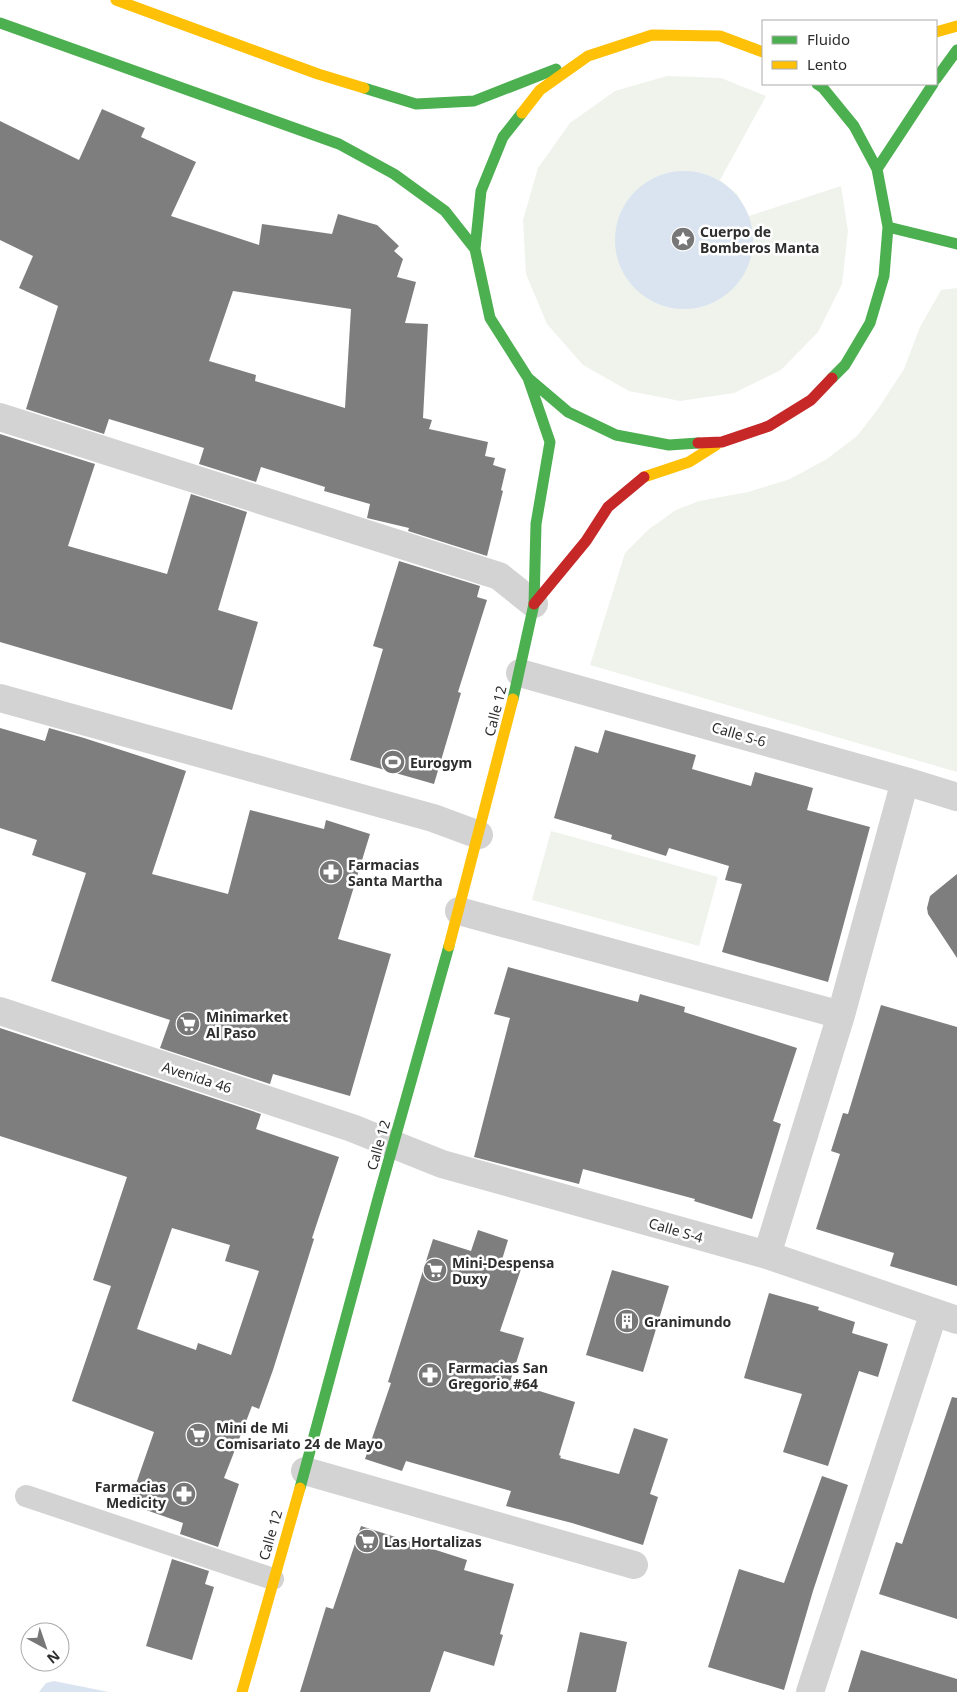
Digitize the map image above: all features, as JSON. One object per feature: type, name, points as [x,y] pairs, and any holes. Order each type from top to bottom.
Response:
[{"type":"main road","points":[[116,0],[318,74],[416,104],[474,101],[588,56],[652,35],[720,36],[762,52]]},
{"type":"main road","points":[[0,23],[339,144],[394,174],[445,211],[475,249]]},
{"type":"main road","points":[[937,32],[957,26]]},
{"type":"main road","points":[[937,78],[957,50]]},
{"type":"main road","points":[[588,56],[540,90],[503,136],[481,191],[475,249],[490,318],[528,378],[568,412],[616,435],[669,445],[722,442],[769,426],[810,400],[845,365],[870,323],[884,276],[888,227],[877,169],[854,126],[818,85]]},
{"type":"main road","points":[[877,169],[932,85]]},
{"type":"main road","points":[[888,227],[957,244]]},
{"type":"main road","name":"Calle 12","points":[[242,1692],[305,1471],[459,911],[520,673],[534,604],[536,524],[550,442],[528,378]]},
{"type":"main road","name":"Calle 12","points":[[534,604],[586,541],[608,507],[648,475],[689,462],[722,442]]},
{"type":"street","points":[[0,417],[499,576],[534,604]]},
{"type":"street","name":"Calle S-6","points":[[520,673],[957,797]]},
{"type":"street","points":[[0,698],[433,818],[479,835]]},
{"type":"street","points":[[766,1255],[841,1015],[905,781]]},
{"type":"street","points":[[459,911],[841,1015]]},
{"type":"street","name":"Avenida 46","points":[[0,1011],[352,1128],[394,1145]]},
{"type":"street","name":"Calle S-4","points":[[394,1145],[442,1164],[766,1255],[945,1316]]},
{"type":"street","points":[[810,1692],[945,1316]]},
{"type":"street","points":[[305,1471],[634,1566]]},
{"type":"lane","points":[[26,1496],[273,1579]]},
{"type":"shaded area","points":[[667,76],[721,78],[766,96],[720,180],[737,194],[749,216],[841,186],[848,231],[842,284],[818,332],[781,370],[734,393],[680,401],[629,391],[583,365],[547,324],[526,274],[523,220],[538,168],[570,123],[615,91]]},
{"type":"shaded area","points":[[684,171],[710,176],[733,191],[748,214],[753,240],[748,266],[733,289],[710,304],[684,309],[658,304],[635,289],[620,266],[615,240],[620,214],[635,191],[658,176]]},
{"type":"shaded area","points":[[957,288],[957,772],[590,665],[625,553],[649,529],[676,510],[699,501],[748,492],[790,479],[827,459],[857,436],[878,409],[904,369],[920,327],[941,290]]},
{"type":"shaded area","points":[[551,831],[718,877],[699,946],[532,900]]},
{"type":"shaded area","points":[[54,1681],[109,1692],[39,1692],[46,1683]]},
{"type":"building","points":[[102,109],[145,128],[141,137],[196,162],[171,216],[259,245],[262,224],[332,234],[338,214],[377,225],[399,246],[394,251],[403,259],[397,277],[416,282],[405,323],[428,324],[423,418],[432,420],[429,429],[488,442],[485,456],[495,458],[493,465],[506,469],[501,490],[503,491],[487,556],[408,531],[409,528],[367,518],[370,504],[324,491],[325,487],[261,467],[256,482],[199,464],[204,448],[109,419],[104,434],[26,409],[58,306],[19,288],[33,256],[0,240],[0,121],[79,160]],"holes":[[[233,291],[351,309],[345,408],[255,381],[256,375],[209,361]]]},
{"type":"building","points":[[0,434],[95,464],[68,546],[167,574],[191,494],[247,512],[218,610],[258,622],[232,710],[0,642]]},
{"type":"building","points":[[399,561],[480,586],[477,597],[487,600],[458,692],[461,693],[434,784],[350,760],[383,649],[373,646]]},
{"type":"building","points":[[0,728],[45,741],[49,728],[186,771],[152,874],[228,894],[250,810],[324,829],[326,820],[370,834],[338,939],[391,954],[350,1096],[273,1074],[270,1084],[160,1048],[170,1020],[51,981],[86,873],[32,855],[37,840],[0,828]]},
{"type":"building","points":[[605,730],[696,755],[692,769],[751,786],[755,772],[813,788],[807,810],[870,827],[828,982],[722,952],[742,884],[725,880],[729,866],[669,848],[666,856],[611,839],[612,835],[554,818],[575,746],[598,753]]},
{"type":"building","points":[[957,874],[957,958],[928,914],[927,908],[930,896]]},
{"type":"building","points":[[508,967],[638,1002],[640,994],[685,1007],[684,1012],[797,1048],[773,1121],[781,1124],[752,1219],[694,1201],[695,1199],[583,1169],[579,1184],[474,1157],[510,1018],[494,1014]]},
{"type":"building","points":[[881,1005],[957,1027],[957,1286],[890,1266],[894,1253],[816,1229],[840,1154],[831,1151],[843,1113],[848,1114]]},
{"type":"building","points":[[0,1028],[261,1114],[256,1129],[339,1157],[312,1238],[314,1239],[273,1370],[259,1409],[252,1406],[224,1478],[239,1484],[218,1547],[180,1534],[183,1523],[129,1504],[154,1432],[72,1401],[111,1286],[93,1280],[127,1177],[0,1136]],"holes":[[[172,1228],[230,1245],[225,1261],[259,1271],[231,1355],[198,1343],[196,1350],[137,1329]]]},
{"type":"building","points":[[478,1230],[508,1240],[501,1263],[521,1269],[500,1331],[524,1338],[510,1382],[575,1402],[559,1455],[561,1456],[560,1458],[619,1474],[634,1428],[668,1439],[650,1494],[658,1497],[643,1545],[572,1523],[506,1506],[511,1491],[406,1461],[402,1471],[365,1459],[391,1383],[388,1382],[433,1239],[471,1251]]},
{"type":"building","name":"Granimundo","points":[[612,1270],[669,1286],[643,1372],[586,1355]]},
{"type":"building","points":[[769,1293],[819,1307],[818,1310],[855,1322],[852,1333],[888,1344],[878,1377],[859,1371],[828,1466],[783,1452],[802,1394],[744,1378]]},
{"type":"building","points":[[952,1397],[957,1398],[957,1619],[879,1594],[896,1542],[902,1544]]},
{"type":"building","points":[[822,1476],[848,1485],[813,1591],[784,1690],[708,1667],[739,1569],[784,1583]]},
{"type":"building","points":[[361,1526],[467,1560],[464,1570],[514,1584],[500,1634],[503,1635],[494,1666],[444,1651],[430,1692],[300,1692],[326,1607],[333,1609]]},
{"type":"building","points":[[172,1559],[209,1571],[205,1584],[214,1587],[192,1660],[146,1646]]},
{"type":"building","points":[[580,1632],[627,1642],[616,1692],[567,1692]]},
{"type":"building","points":[[861,1650],[957,1679],[957,1692],[848,1692]]},
{"type":"traffic: fast","points":[[0,23],[339,144],[394,174],[445,211],[475,249]]},
{"type":"traffic: fast","points":[[937,78],[957,50]]},
{"type":"traffic: fast","points":[[364,88],[416,104],[474,101],[556,69]]},
{"type":"traffic: fast","points":[[818,85],[854,126],[877,169],[888,227],[884,276],[870,323],[845,365],[832,378]]},
{"type":"traffic: fast","points":[[877,169],[932,85]]},
{"type":"traffic: fast","points":[[522,113],[503,137],[481,191],[475,249],[490,318],[528,378],[568,412],[616,435],[669,445],[698,443]]},
{"type":"traffic: fast","points":[[888,227],[957,244]]},
{"type":"traffic: fast","points":[[513,699],[534,604],[536,524],[550,442],[528,378]]},
{"type":"traffic: fast","points":[[300,1488],[449,946]]},
{"type":"traffic: slow","points":[[116,0],[318,74],[364,88]]},
{"type":"traffic: slow","points":[[937,32],[957,26]]},
{"type":"traffic: slow","points":[[522,113],[540,90],[588,56],[652,35],[720,36],[762,52]]},
{"type":"traffic: slow","points":[[644,477],[689,462],[716,445]]},
{"type":"traffic: slow","points":[[449,946],[513,699]]},
{"type":"traffic: slow","points":[[242,1692],[300,1488]]},
{"type":"traffic: jam","points":[[698,443],[722,442],[769,426],[811,400],[832,378]]},
{"type":"traffic: jam","points":[[534,604],[586,541],[608,507],[644,477]]},
{"type":"place","name":"Cuerpo de Bomberos Manta","points":[[683,239]]},
{"type":"place","name":"Eurogym","points":[[393,762]]},
{"type":"place","name":"Farmacias Santa Martha","points":[[331,872]]},
{"type":"place","name":"Minimarket Al Paso","points":[[188,1024]]},
{"type":"place","name":"Mini-Despensa Duxy","points":[[435,1270]]},
{"type":"place","name":"Granimundo","points":[[627,1321]]},
{"type":"place","name":"Farmacias San Gregorio #64","points":[[430,1375]]},
{"type":"place","name":"Mini de Mi Comisariato 24 de Mayo","points":[[198,1435]]},
{"type":"place","name":"Farmacias Medicity","points":[[184,1494]]},
{"type":"place","name":"Las Hortalizas","points":[[367,1541]]}]
